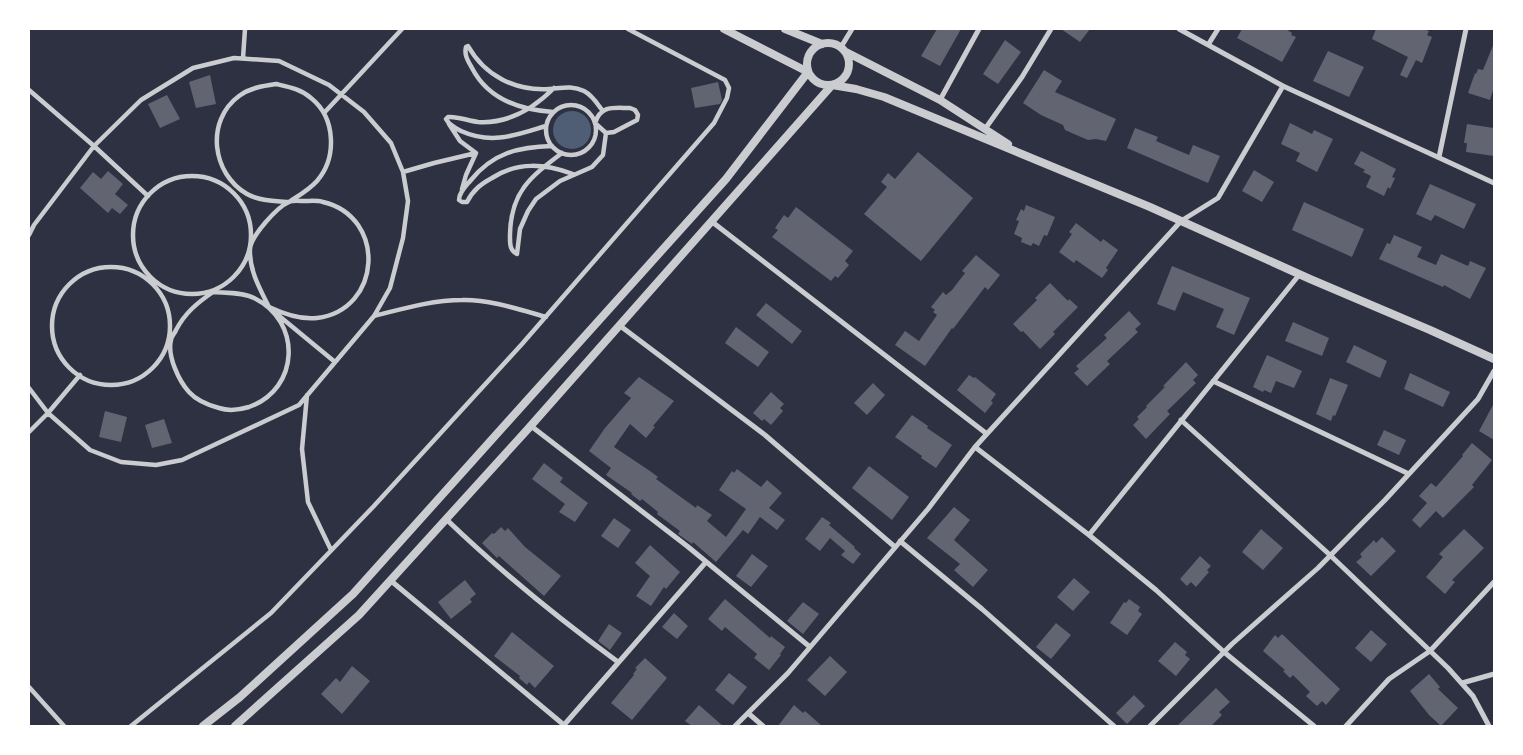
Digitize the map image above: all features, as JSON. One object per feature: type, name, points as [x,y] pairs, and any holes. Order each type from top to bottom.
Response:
[{"type":"street","points":[[243,58],[245,29]]},
{"type":"street","points":[[324,112],[402,29]]},
{"type":"street","points":[[131,726],[271,613],[387,492],[546,317],[714,123],[728,98],[729,88],[725,80],[628,29]]},
{"type":"street","points":[[724,29],[808,72]]},
{"type":"street","points":[[785,29],[822,44],[835,44],[843,50],[940,100],[1024,155]]},
{"type":"street","points":[[843,50],[852,29]]},
{"type":"street","points":[[940,100],[979,29]]},
{"type":"street","points":[[985,129],[1022,77],[1051,29]]},
{"type":"street","points":[[1179,29],[1283,86],[1494,183]]},
{"type":"street","points":[[1208,45],[1218,29]]},
{"type":"street","points":[[1439,157],[1466,29]]},
{"type":"street","points":[[822,44],[812,50],[807,61],[808,72],[818,83],[856,89],[884,97],[1181,221],[1494,359]]},
{"type":"street","points":[[553,112],[508,103],[486,87],[470,65],[465,52],[466,47],[468,46],[480,62],[504,82],[516,86],[537,88],[575,87],[586,92],[602,110]]},
{"type":"street","points":[[234,726],[358,615],[531,426],[832,85],[844,78],[848,72],[849,58],[843,50]]},
{"type":"street","points":[[29,235],[94,146],[141,100],[193,68],[234,58],[279,61],[329,85],[364,112],[391,143],[403,172],[408,201],[403,238],[390,288],[374,316],[299,405],[182,460],[156,465],[121,462],[90,450],[48,413],[29,388]]},
{"type":"street","points":[[204,726],[240,697],[360,587],[726,179],[808,72]]},
{"type":"street","points":[[269,307],[298,317],[317,318],[335,313],[350,303],[361,289],[368,272],[369,253],[364,235],[354,220],[340,208],[323,202],[289,202],[266,200],[248,195],[233,184],[222,168],[216,149],[217,129],[225,111],[238,96],[256,87],[276,84],[295,88],[312,98],[324,112],[331,130],[332,148],[327,166],[316,182],[289,202],[271,216],[250,247],[242,267],[230,281],[213,292],[197,303],[184,317],[170,340],[162,355],[150,371],[132,381],[113,385],[93,383],[75,373],[62,359],[54,342],[52,324],[56,305],[65,289],[80,276],[97,269],[116,267],[134,272],[150,282],[162,297],[169,316],[170,340],[174,366],[181,382],[192,396],[207,405],[223,410],[249,407],[271,394],[283,378],[289,360],[288,340],[282,322],[269,307],[257,284],[252,266],[250,247],[251,234],[248,216],[240,201],[228,188],[213,179],[195,176],[178,177],[162,184],[148,196],[138,210],[134,227],[134,245],[139,262],[150,276],[163,287],[180,293],[198,294],[213,292],[234,293],[253,297],[269,307],[335,362]]},
{"type":"street","points":[[735,726],[788,673],[928,509],[975,447],[1181,221],[1218,198],[1283,86]]},
{"type":"street","points":[[476,153],[460,141],[446,119],[448,117],[454,116],[476,122],[493,122],[508,119],[518,115],[544,98],[554,88]]},
{"type":"street","points":[[29,90],[148,196]]},
{"type":"street","points":[[563,106],[579,106],[591,115],[595,123],[596,132],[594,140],[589,148],[582,153],[573,155],[562,153],[552,146],[546,137],[547,122],[553,112],[563,106]]},
{"type":"street","points":[[630,108],[635,110],[638,115],[637,120],[614,132],[606,133],[595,123],[598,113],[602,110],[630,108]]},
{"type":"street","points":[[449,124],[466,133],[492,138],[514,136],[546,126]]},
{"type":"street","points":[[562,153],[527,182],[512,210],[510,244],[512,250],[517,254],[520,229],[536,199],[560,181],[592,167],[603,155],[606,133]]},
{"type":"street","points":[[462,191],[476,174],[495,158],[511,151],[531,147],[552,146]]},
{"type":"street","points":[[403,172],[476,153]]},
{"type":"street","points":[[476,153],[466,175],[459,200],[462,202],[467,202],[479,186],[498,174],[522,166],[545,166],[575,175]]},
{"type":"street","points":[[711,221],[987,434]]},
{"type":"street","points":[[1089,534],[1299,274]]},
{"type":"street","points":[[374,316],[420,304],[463,300],[504,306],[546,317]]},
{"type":"street","points":[[619,325],[765,435],[895,548]]},
{"type":"street","points":[[1150,726],[1224,652],[1330,555],[1409,474],[1478,399],[1494,371]]},
{"type":"street","points":[[29,432],[80,376]]},
{"type":"street","points":[[1213,381],[1409,474]]},
{"type":"street","points":[[308,395],[302,449],[308,502],[331,550]]},
{"type":"street","points":[[1181,420],[1330,555],[1430,651],[1473,696],[1489,726]]},
{"type":"street","points":[[531,426],[706,562],[810,647]]},
{"type":"street","points":[[975,447],[1089,534],[1156,590],[1224,652],[1314,726]]},
{"type":"street","points":[[446,519],[477,550],[559,619],[618,662]]},
{"type":"street","points":[[900,541],[982,609],[1114,726]]},
{"type":"street","points":[[390,580],[564,726],[706,562]]},
{"type":"street","points":[[1346,726],[1389,679],[1430,651],[1494,582]]},
{"type":"street","points":[[1462,683],[1494,674]]},
{"type":"street","points":[[29,687],[64,726]]},
{"type":"street","points":[[748,713],[763,726]]},
{"type":"water","points":[[572,111],[586,116],[591,130],[586,144],[572,149],[558,144],[553,130],[558,116]]},
{"type":"building","points":[[937,29],[961,29],[940,66],[921,56]]},
{"type":"building","points":[[1061,29],[1090,29],[1080,42]]},
{"type":"building","points":[[1242,29],[1286,29],[1292,33],[1291,35],[1296,37],[1282,62],[1237,38]]},
{"type":"building","points":[[1376,29],[1423,29],[1429,31],[1427,35],[1432,37],[1422,63],[1416,60],[1407,78],[1400,75],[1408,57],[1372,39]]},
{"type":"building","points":[[1005,40],[1021,52],[998,84],[983,74]]},
{"type":"building","points":[[1494,43],[1494,87],[1490,100],[1468,93],[1475,73],[1478,69],[1483,70]]},
{"type":"building","points":[[1328,51],[1364,67],[1349,97],[1313,81]]},
{"type":"building","points":[[1044,70],[1062,81],[1055,92],[1116,119],[1106,141],[1088,140],[1065,130],[1063,125],[1041,115],[1023,103]]},
{"type":"building","points":[[210,75],[216,104],[196,108],[189,82]]},
{"type":"building","points":[[718,82],[722,100],[720,104],[695,108],[691,88]]},
{"type":"building","points":[[167,95],[180,119],[160,128],[148,104]]},
{"type":"building","points":[[1290,123],[1312,134],[1314,130],[1333,139],[1317,172],[1296,161],[1300,153],[1281,144]]},
{"type":"building","points":[[1467,124],[1494,128],[1494,156],[1466,152],[1467,143],[1464,143]]},
{"type":"building","points":[[1135,128],[1158,137],[1156,141],[1189,155],[1193,145],[1220,156],[1208,183],[1127,148]]},
{"type":"building","points":[[1361,151],[1396,169],[1392,177],[1395,178],[1384,196],[1366,187],[1371,176],[1354,164]]},
{"type":"building","points":[[918,152],[973,198],[921,261],[864,214],[887,187],[881,182],[888,173],[895,179]]},
{"type":"building","points":[[1254,170],[1274,182],[1262,202],[1242,191]]},
{"type":"building","points":[[108,171],[123,184],[115,194],[128,205],[120,214],[112,208],[108,213],[80,188],[93,172],[101,179]]},
{"type":"building","points":[[1430,184],[1476,204],[1464,229],[1435,215],[1431,221],[1416,214]]},
{"type":"building","points":[[1304,202],[1364,229],[1352,257],[1292,230]]},
{"type":"building","points":[[1026,205],[1055,217],[1047,236],[1044,235],[1039,246],[1033,243],[1031,246],[1021,242],[1022,238],[1014,234],[1019,221],[1016,220],[1021,209],[1024,211]]},
{"type":"building","points":[[796,207],[853,251],[845,261],[849,265],[838,278],[835,276],[831,281],[772,237],[778,230],[775,228],[784,215],[788,218]]},
{"type":"building","points":[[1076,223],[1101,242],[1103,239],[1118,250],[1102,278],[1076,260],[1074,263],[1059,252],[1072,234],[1069,232]]},
{"type":"building","points":[[1394,235],[1422,247],[1417,257],[1436,265],[1441,254],[1468,266],[1470,261],[1486,268],[1470,299],[1444,285],[1443,287],[1379,259],[1387,243],[1390,244]]},
{"type":"building","points":[[976,255],[1000,275],[988,290],[985,287],[925,366],[895,345],[905,331],[919,341],[937,315],[931,307],[943,292],[946,295],[952,290],[965,273],[962,271]]},
{"type":"building","points":[[1172,266],[1250,298],[1234,335],[1216,327],[1224,309],[1183,292],[1175,311],[1157,304]]},
{"type":"building","points":[[1050,283],[1068,301],[1069,299],[1078,307],[1053,332],[1055,334],[1040,349],[1023,331],[1021,332],[1013,324],[1037,300],[1035,298]]},
{"type":"building","points":[[766,303],[802,331],[792,344],[756,315]]},
{"type":"building","points":[[1129,311],[1141,324],[1135,329],[1138,332],[1107,361],[1110,364],[1087,386],[1074,373],[1079,369],[1076,366],[1107,338],[1104,335]]},
{"type":"building","points":[[1293,322],[1329,338],[1322,356],[1285,341]]},
{"type":"building","points":[[736,327],[769,352],[758,367],[725,343]]},
{"type":"building","points":[[1354,345],[1387,361],[1380,378],[1346,362]]},
{"type":"building","points":[[1267,355],[1302,371],[1294,388],[1276,381],[1271,393],[1264,390],[1263,392],[1253,387]]},
{"type":"building","points":[[1186,362],[1198,375],[1193,380],[1196,383],[1167,411],[1170,414],[1146,439],[1133,425],[1139,419],[1137,417]]},
{"type":"building","points":[[1410,373],[1450,392],[1443,407],[1404,389]]},
{"type":"building","points":[[969,375],[975,377],[996,394],[991,401],[993,403],[985,413],[957,390]]},
{"type":"building","points":[[639,377],[674,401],[653,426],[655,427],[646,438],[630,424],[614,447],[650,471],[658,477],[656,479],[696,508],[697,505],[712,515],[707,521],[726,537],[746,509],[719,490],[732,471],[734,473],[737,469],[761,487],[767,480],[782,493],[769,508],[785,520],[777,530],[760,517],[748,534],[743,530],[716,562],[693,542],[692,544],[678,534],[680,531],[657,514],[658,512],[642,499],[640,501],[606,475],[611,468],[589,451],[605,428],[631,398],[624,393]]},
{"type":"building","points":[[1330,378],[1348,385],[1331,421],[1316,414]]},
{"type":"building","points":[[873,383],[885,395],[867,415],[854,403]]},
{"type":"building","points":[[771,392],[784,404],[780,408],[783,411],[771,425],[764,419],[762,421],[753,413]]},
{"type":"building","points":[[1494,403],[1494,440],[1479,431]]},
{"type":"building","points":[[105,411],[127,417],[121,442],[99,437]]},
{"type":"building","points":[[912,415],[952,445],[936,468],[895,437]]},
{"type":"building","points":[[164,419],[172,443],[152,448],[145,425]]},
{"type":"building","points":[[1384,430],[1406,440],[1399,455],[1377,445]]},
{"type":"building","points":[[1472,443],[1492,460],[1472,485],[1474,487],[1443,518],[1436,511],[1420,528],[1412,520],[1427,503],[1419,496],[1431,483],[1436,487]]},
{"type":"building","points":[[544,463],[563,478],[560,482],[588,503],[575,522],[559,512],[565,504],[532,479]]},
{"type":"building","points":[[869,466],[909,497],[892,520],[852,488]]},
{"type":"building","points":[[954,507],[970,520],[954,540],[988,570],[973,587],[954,570],[960,564],[927,538]]},
{"type":"building","points":[[822,517],[831,523],[829,525],[861,554],[853,564],[841,555],[845,551],[830,538],[820,551],[805,539]]},
{"type":"building","points":[[614,518],[631,530],[618,548],[601,536]]},
{"type":"building","points":[[501,527],[505,531],[508,528],[525,547],[561,576],[544,596],[499,556],[497,558],[482,543]]},
{"type":"building","points":[[1261,529],[1283,548],[1263,570],[1242,552]]},
{"type":"building","points":[[1464,529],[1484,548],[1452,580],[1455,582],[1445,594],[1426,577],[1443,557],[1439,554]]},
{"type":"building","points":[[1382,537],[1396,551],[1371,576],[1356,562],[1362,557],[1360,554],[1374,540],[1376,543]]},
{"type":"building","points":[[650,545],[680,572],[666,589],[664,587],[651,606],[636,596],[650,576],[635,563]]},
{"type":"building","points":[[752,554],[768,566],[751,587],[736,576]]},
{"type":"building","points":[[1200,556],[1211,566],[1207,570],[1209,572],[1196,587],[1191,582],[1187,586],[1180,579]]},
{"type":"building","points":[[1074,578],[1090,592],[1073,611],[1057,597]]},
{"type":"building","points":[[465,580],[476,594],[470,599],[472,602],[451,619],[438,602]]},
{"type":"building","points":[[725,599],[770,638],[771,636],[785,647],[769,670],[754,658],[757,654],[725,627],[722,631],[708,619]]},
{"type":"building","points":[[1129,599],[1140,607],[1138,611],[1142,614],[1127,635],[1110,623],[1124,602],[1126,603]]},
{"type":"building","points":[[803,602],[819,614],[803,634],[787,621]]},
{"type":"building","points":[[674,613],[688,626],[677,639],[662,627]]},
{"type":"building","points":[[1056,623],[1071,635],[1051,659],[1036,647]]},
{"type":"building","points":[[609,624],[622,633],[610,650],[598,641]]},
{"type":"building","points":[[1371,630],[1387,644],[1371,662],[1355,648]]},
{"type":"building","points":[[512,632],[554,666],[535,688],[529,682],[527,685],[519,678],[520,676],[494,656]]},
{"type":"building","points":[[1282,634],[1340,689],[1326,705],[1322,701],[1317,706],[1306,696],[1310,692],[1293,675],[1290,678],[1283,671],[1285,670],[1263,651],[1275,635],[1278,638]]},
{"type":"building","points":[[1175,642],[1187,652],[1185,655],[1190,659],[1176,676],[1158,661]]},
{"type":"building","points":[[830,656],[847,672],[825,696],[807,680]]},
{"type":"building","points":[[645,658],[667,678],[632,720],[611,703],[634,675],[637,669],[635,668]]},
{"type":"building","points":[[352,666],[370,681],[342,714],[321,694],[336,678],[340,682]]},
{"type":"building","points":[[729,673],[747,687],[733,705],[715,690]]},
{"type":"building","points":[[1429,674],[1440,687],[1438,689],[1458,708],[1441,726],[1429,715],[1410,691]]},
{"type":"building","points":[[1216,688],[1230,702],[1219,712],[1222,715],[1211,726],[1177,726]]},
{"type":"building","points":[[1134,695],[1145,706],[1127,724],[1116,713]]},
{"type":"building","points":[[699,705],[723,726],[692,726],[685,721]]},
{"type":"building","points":[[794,705],[803,713],[805,711],[822,726],[778,726]]}]
